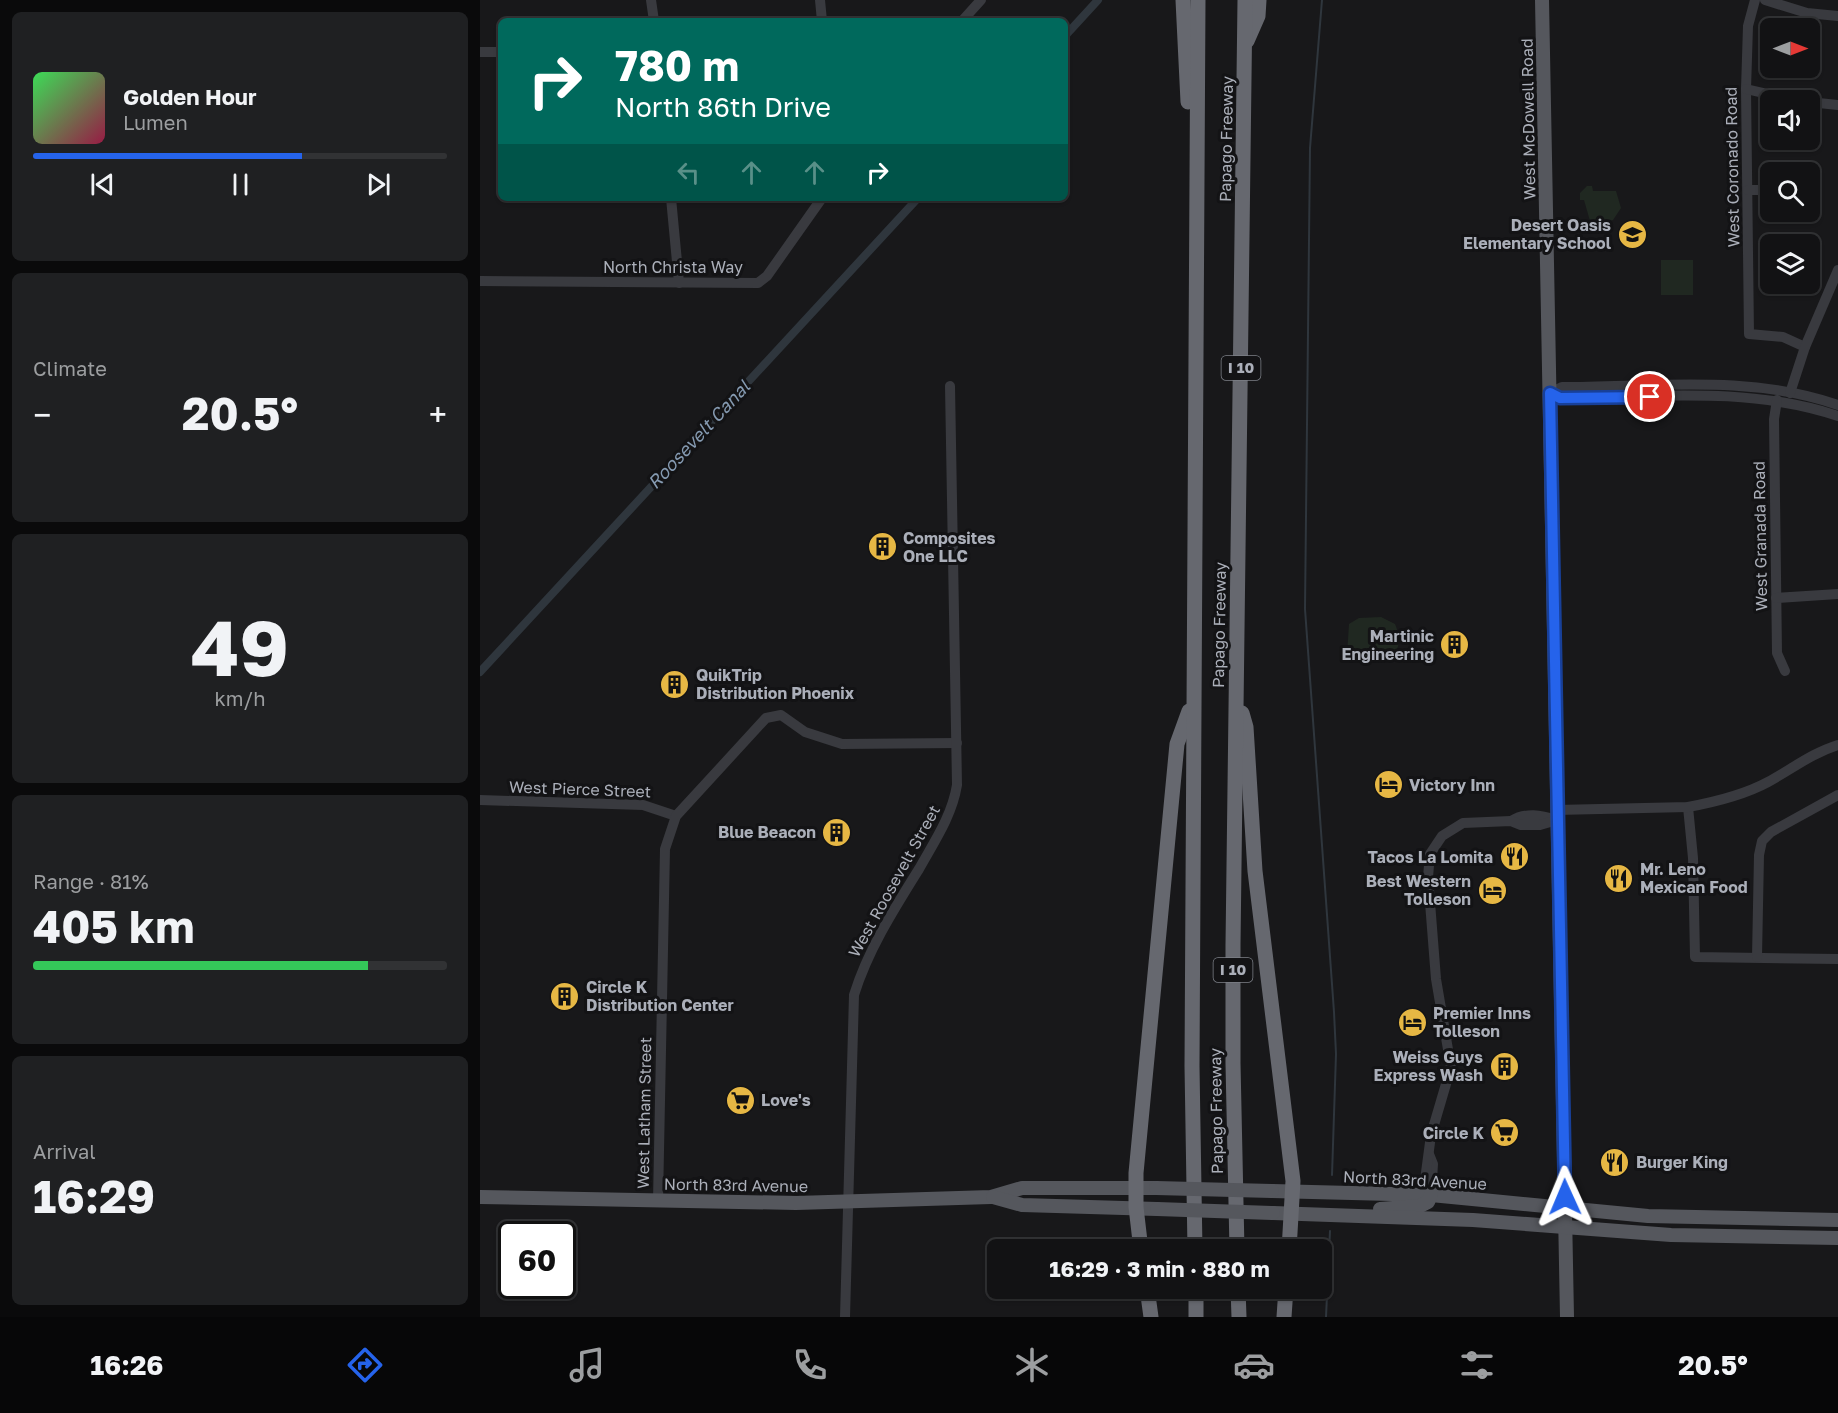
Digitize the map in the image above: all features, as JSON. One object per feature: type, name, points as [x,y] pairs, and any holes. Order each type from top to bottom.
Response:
[{"type":"highway","points":[[1183,0],[1184,62],[1195,192]]},
{"type":"highway","name":"Papago Freeway","points":[[1195,1239],[1192,1065],[1195,192],[1198,0]]},
{"type":"highway","name":"Papago Freeway","points":[[1237,1239],[1233,1064],[1245,0]]},
{"type":"highway","points":[[1245,47],[1258,16],[1259,0]]},
{"type":"highway","points":[[1236,690],[1246,727],[1255,871],[1293,1191],[1290,1239]]},
{"type":"highway","points":[[1140,1239],[1136,1187],[1177,744],[1193,699]]},
{"type":"highway","points":[[1149,1299],[1151,1317]]},
{"type":"highway","points":[[1196,1299],[1196,1317]]},
{"type":"highway","points":[[1238,1299],[1239,1317]]},
{"type":"highway","points":[[1284,1317],[1285,1299]]},
{"type":"main road","name":"West McDowell Road","points":[[1542,0],[1567,1317]]},
{"type":"main road","name":"North 83rd Avenue","points":[[480,1197],[658,1201],[849,1201],[991,1197],[1022,1188],[1136,1187],[1427,1195],[1648,1216],[1835,1220]]},
{"type":"main road","points":[[1364,1216],[1381,1209],[1420,1206],[1428,1202],[1427,1195]]},
{"type":"main road","name":"North 83rd Avenue","points":[[991,1197],[1022,1205],[1473,1220],[1680,1235],[1835,1238]]},
{"type":"main road","points":[[1835,1220],[1835,1238]]},
{"type":"street","points":[[651,0],[654,18]]},
{"type":"street","points":[[820,0],[822,18]]},
{"type":"street","points":[[965,18],[981,0]]},
{"type":"street","name":"West Coronado Road","points":[[1755,0],[1748,26],[1746,88],[1749,334],[1783,337],[1805,346]]},
{"type":"street","points":[[1765,0],[1807,13],[1838,16]]},
{"type":"street","points":[[480,52],[498,52]]},
{"type":"street","points":[[1746,88],[1760,92]]},
{"type":"street","points":[[1820,103],[1838,105]]},
{"type":"street","points":[[1748,190],[1760,190]]},
{"type":"street","points":[[671,201],[680,283]]},
{"type":"street","name":"North Christa Way","points":[[480,281],[758,283],[767,276],[820,201]]},
{"type":"street","points":[[1790,393],[1805,346],[1838,270]]},
{"type":"street","name":"West Roosevelt Street","points":[[846,1317],[854,995],[867,959],[951,809],[957,785],[950,387]]},
{"type":"street","points":[[1550,393],[1562,387],[1745,391],[1790,393],[1838,405]]},
{"type":"street","points":[[1745,391],[1838,416]]},
{"type":"street","name":"West Granada Road","points":[[1777,400],[1774,419],[1776,598],[1778,652],[1785,671]]},
{"type":"street","points":[[1776,598],[1838,594]]},
{"type":"street","name":"West Latham Street","points":[[658,1201],[665,849],[676,816],[766,718],[780,716],[805,732],[842,744],[957,743]]},
{"type":"street","points":[[1427,1195],[1433,1164],[1429,1154],[1434,1124],[1451,1067],[1451,1055],[1438,995],[1429,888],[1428,864],[1436,843],[1450,829],[1463,823],[1511,821],[1521,825],[1540,825],[1557,815],[1708,804],[1754,789],[1818,752],[1838,745]]},
{"type":"street","points":[[1757,957],[1759,855],[1762,841],[1771,832],[1837,797]]},
{"type":"street","name":"West Pierce Street","points":[[480,800],[643,805],[657,807],[676,816]]},
{"type":"street","points":[[1688,807],[1693,858],[1695,957],[1838,959]]},
{"type":"shaded area","points":[[1587,186],[1592,186],[1593,191],[1616,191],[1621,208],[1613,220],[1597,224],[1590,221],[1584,200],[1580,200],[1580,193]]},
{"type":"shaded area","points":[[1661,260],[1693,260],[1693,295],[1661,295]]},
{"type":"shaded area","points":[[1381,617],[1395,624],[1399,636],[1395,652],[1382,659],[1353,662],[1347,655],[1349,624],[1359,618]]},
{"type":"waterway","name":"Roosevelt Canal","points":[[1068,33],[1098,0]]},
{"type":"waterway","points":[[1322,0],[1310,148],[1305,609],[1334,1012],[1336,1054],[1332,1175]]},
{"type":"waterway","name":"Roosevelt Canal","points":[[480,672],[915,201]]},
{"type":"waterway","points":[[1326,1317],[1330,1231]]},
{"type":"place","name":"Desert Oasis Elementary School","points":[[1632,234]]},
{"type":"place","name":"Composites One LLC","points":[[882,547]]},
{"type":"place","name":"Martinic Engineering","points":[[1455,645]]},
{"type":"place","name":"QuikTrip Distribution Phoenix","points":[[675,684]]},
{"type":"place","name":"Victory Inn","points":[[1388,785]]},
{"type":"place","name":"Blue Beacon","points":[[837,832]]},
{"type":"place","name":"Tacos La Lomita","points":[[1514,857]]},
{"type":"place","name":"Mr. Leno Mexican Food","points":[[1619,878]]},
{"type":"place","name":"Best Western Tolleson","points":[[1492,890]]},
{"type":"place","name":"Circle K Distribution Center","points":[[565,996]]},
{"type":"place","name":"Premier Inns Tolleson","points":[[1412,1022]]},
{"type":"place","name":"Weiss Guys Express Wash","points":[[1504,1066]]},
{"type":"place","name":"Love's","points":[[740,1100]]},
{"type":"place","name":"Circle K","points":[[1505,1133]]},
{"type":"place","name":"Burger King","points":[[1615,1162]]},
{"type":"route","points":[[1565,1197],[1550,393],[1560,398],[1650,397]]}]
